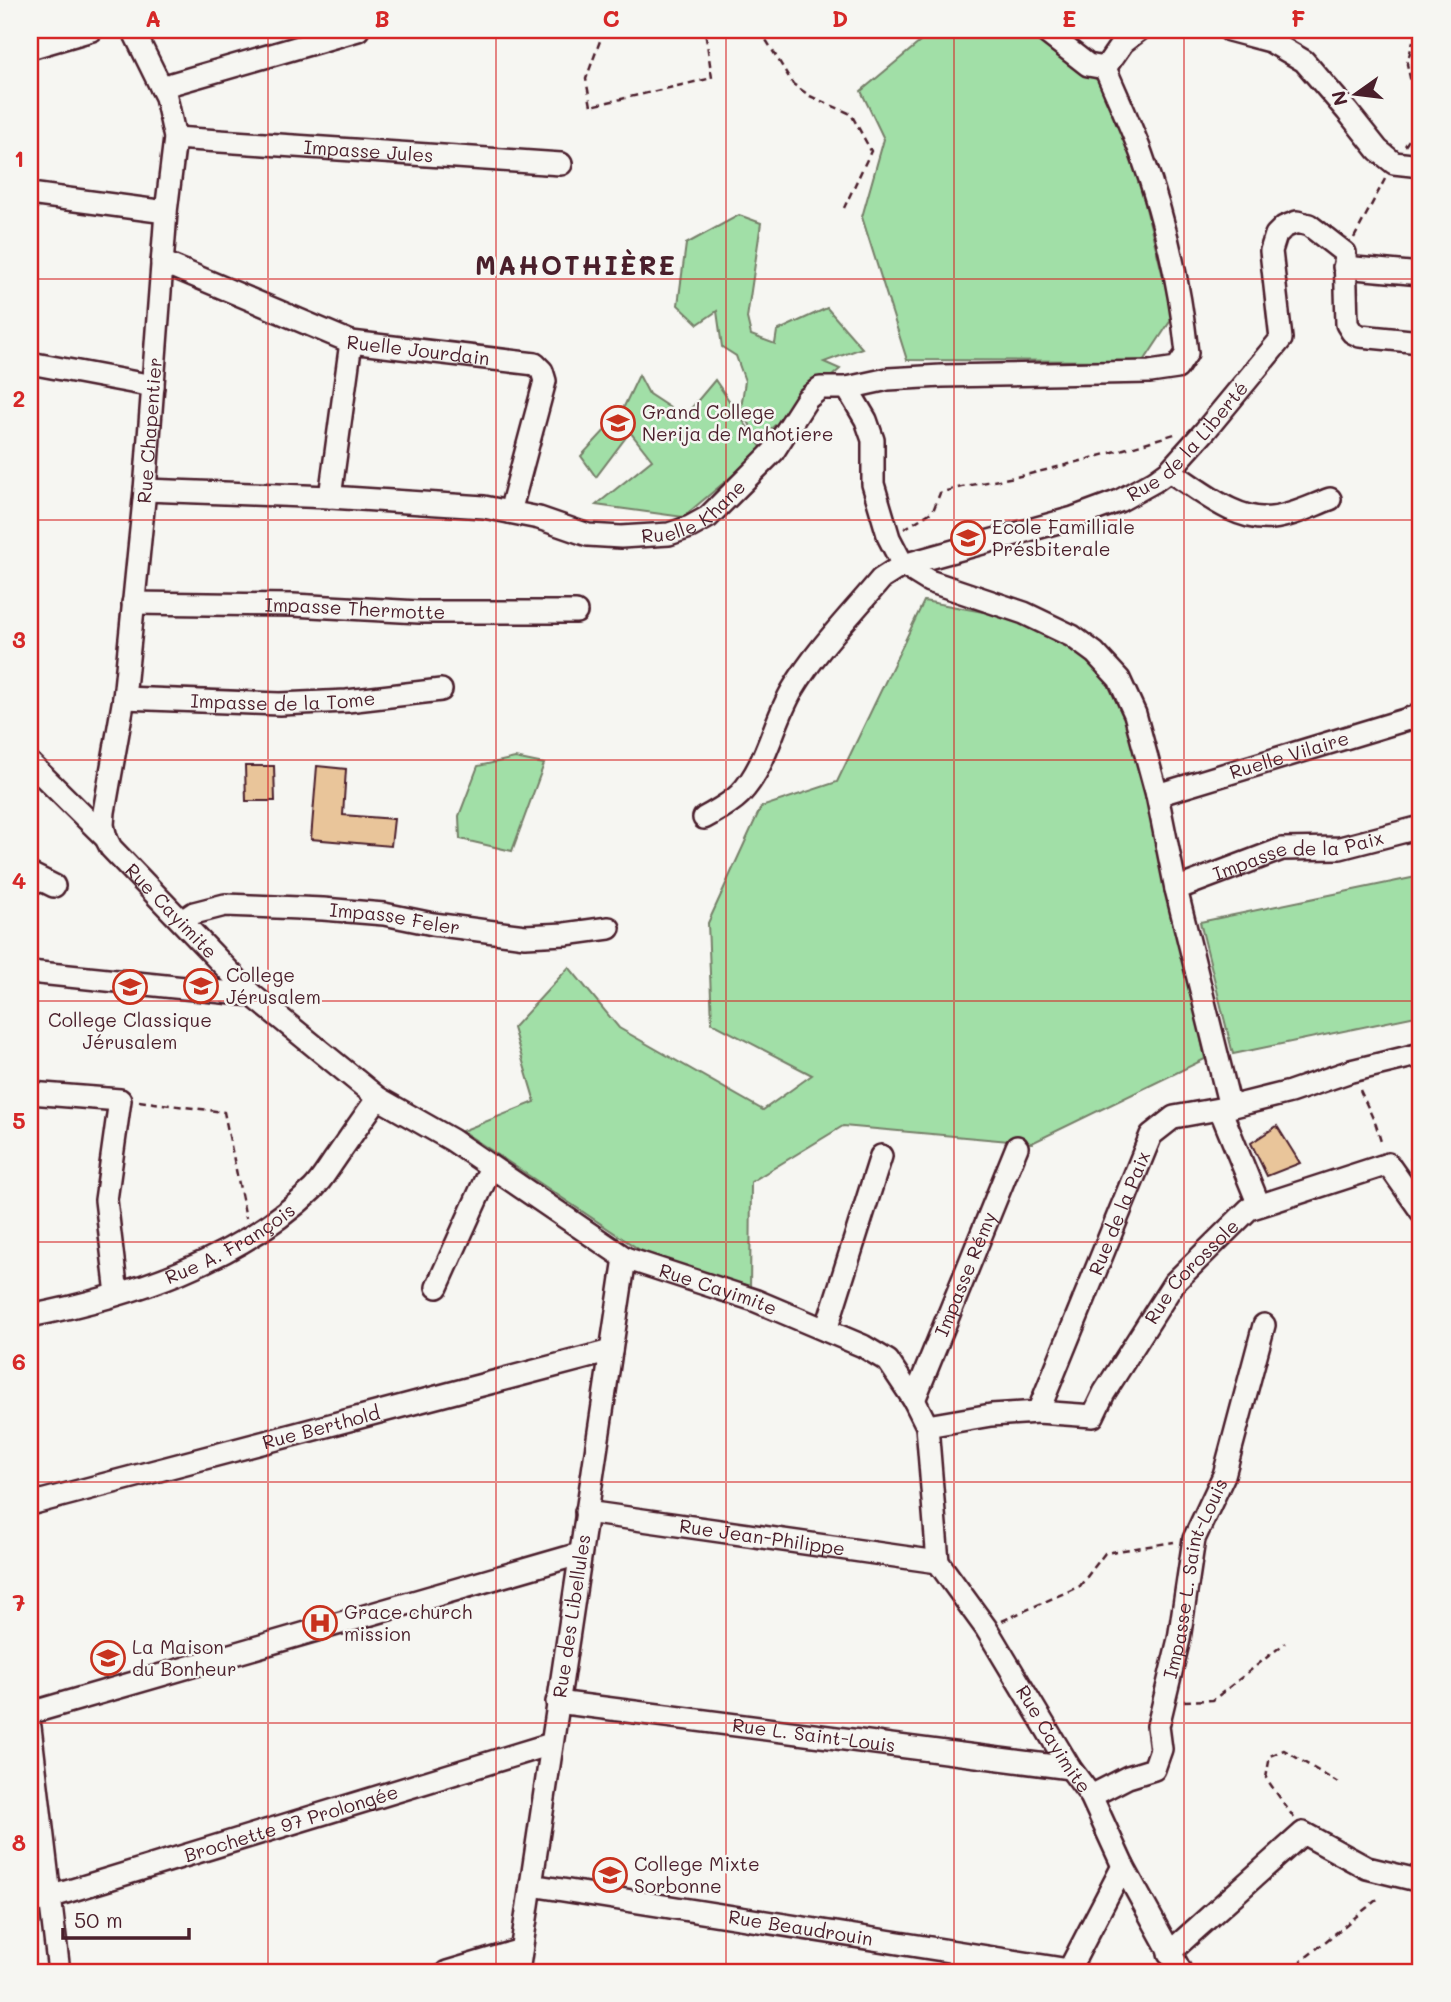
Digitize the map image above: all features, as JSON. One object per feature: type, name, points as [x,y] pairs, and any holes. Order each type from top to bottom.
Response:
[{"type":"street","points":[[30,48],[92,30]]},
{"type":"street","name":"Rue Chapentier","points":[[106,838],[104,813],[124,698],[145,490],[166,212],[175,138],[162,87],[133,30]]},
{"type":"street","points":[[162,87],[358,30]]},
{"type":"street","points":[[1042,30],[1088,65],[1105,68],[1123,42],[1139,30]]},
{"type":"street","points":[[1229,30],[1270,41],[1304,61],[1378,150],[1394,163],[1421,166]]},
{"type":"street","name":"Ruelle Khane","points":[[145,490],[330,497],[484,507],[539,518],[588,535],[621,537],[669,534],[708,517],[773,453],[807,399],[821,388],[847,388],[888,379],[1166,371],[1177,368],[1187,353],[1162,223],[1141,153],[1105,68]]},
{"type":"street","name":"Impasse Jules","points":[[175,138],[561,164]]},
{"type":"street","points":[[30,194],[166,212]]},
{"type":"street","name":"Rue de la Liberté","points":[[704,818],[727,805],[747,786],[758,767],[783,707],[813,659],[881,579],[903,565],[1073,518],[1119,501],[1169,471],[1281,339],[1271,251],[1276,235],[1284,227],[1297,222],[1309,225],[1345,253],[1347,324],[1352,332],[1360,336],[1421,342]]},
{"type":"street","name":"Ruelle Jourdain","points":[[162,262],[351,342],[535,364],[545,381],[510,512]]},
{"type":"street","points":[[1344,267],[1421,274]]},
{"type":"street","points":[[330,497],[351,342]]},
{"type":"street","points":[[30,363],[153,386]]},
{"type":"street","points":[[847,388],[866,420],[873,440],[873,484],[890,538],[903,565],[929,581],[1024,613],[1072,636],[1095,653],[1119,679],[1135,714],[1157,796],[1225,1108],[1259,1205]]},
{"type":"street","points":[[1169,471],[1223,505],[1255,518],[1289,515],[1329,499]]},
{"type":"street","name":"Impasse Thermotte","points":[[133,603],[293,605],[419,612],[576,612]]},
{"type":"street","name":"Impasse de la Tome","points":[[124,698],[280,704],[347,701],[441,690]]},
{"type":"street","name":"Ruelle Vilaire","points":[[1157,796],[1421,715]]},
{"type":"street","name":"Rue Cayimite","points":[[30,763],[106,838],[111,848],[252,995],[378,1098],[452,1140],[625,1258],[754,1300],[863,1346],[888,1361],[914,1400],[927,1426],[938,1562],[986,1628],[1070,1768],[1091,1797],[1123,1866],[1181,1972]]},
{"type":"street","name":"Impasse de la Paix","points":[[1176,889],[1283,849],[1340,848],[1421,827]]},
{"type":"street","points":[[30,874],[54,886]]},
{"type":"street","name":"Impasse Feler","points":[[182,921],[194,913],[225,905],[384,914],[433,924],[525,936],[609,928]]},
{"type":"street","points":[[30,972],[252,995]]},
{"type":"street","name":"Rue de la Paix","points":[[1038,1412],[1151,1135],[1174,1116],[1225,1108],[1290,1092],[1351,1071],[1421,1054]]},
{"type":"street","points":[[30,1093],[120,1100],[106,1200],[117,1294]]},
{"type":"street","name":"Rue A. François","points":[[30,1316],[71,1308],[180,1272],[250,1238],[314,1188],[378,1098]]},
{"type":"street","name":"Impasse Rémy","points":[[914,1400],[1017,1147]]},
{"type":"street","points":[[826,1330],[881,1156]]},
{"type":"street","points":[[1388,1164],[1421,1211]]},
{"type":"street","name":"Rue Corossole","points":[[1038,1412],[1093,1416],[1104,1393],[1174,1283],[1249,1209],[1388,1164]]},
{"type":"street","points":[[437,1287],[491,1167]]},
{"type":"street","name":"Rue des Libellules","points":[[518,1972],[625,1258]]},
{"type":"street","name":"Impasse L. Saint-Louis","points":[[1091,1797],[1128,1777],[1154,1769],[1161,1749],[1157,1726],[1179,1639],[1194,1539],[1224,1475],[1264,1325]]},
{"type":"street","name":"Rue Berthold","points":[[30,1504],[611,1351]]},
{"type":"street","points":[[927,1426],[991,1415],[1038,1412]]},
{"type":"street","name":"Rue Jean-Philippe","points":[[586,1512],[938,1562]]},
{"type":"street","points":[[30,1713],[579,1554]]},
{"type":"street","name":"Rue L. Saint-Louis","points":[[557,1702],[1070,1768]]},
{"type":"street","points":[[30,1727],[59,1972]]},
{"type":"street","name":"Brochette 97 Prolongée","points":[[30,1903],[551,1744]]},
{"type":"street","points":[[1169,1953],[1304,1832],[1367,1868],[1421,1881]]},
{"type":"street","points":[[1069,1971],[1123,1866]]},
{"type":"street","name":"Rue Beaudrouin","points":[[531,1885],[1069,1971]]},
{"type":"street","points":[[447,1972],[521,1950]]},
{"type":"path","points":[[604,30],[586,79],[591,106],[712,78],[705,30]]},
{"type":"path","points":[[760,30],[793,84],[810,96],[851,114],[871,150],[844,208]]},
{"type":"path","points":[[890,538],[933,512],[940,493],[959,486],[1026,474],[1181,432]]},
{"type":"path","points":[[1351,1071],[1376,1125],[1388,1164]]},
{"type":"path","points":[[120,1100],[224,1112],[250,1238]]},
{"type":"path","points":[[986,1628],[1080,1586],[1105,1553],[1194,1539]]},
{"type":"path","points":[[1163,1702],[1213,1700],[1285,1643]]},
{"type":"path","points":[[1304,1832],[1266,1778],[1270,1756],[1284,1749],[1338,1783]]},
{"type":"path","points":[[1288,1972],[1380,1897]]},
{"type":"green space","points":[[932,32],[1039,38],[1118,95],[1173,317],[1144,361],[907,360],[862,217],[884,139],[861,91]]},
{"type":"green space","points":[[739,215],[761,223],[747,318],[751,335],[775,344],[777,331],[827,308],[862,348],[824,362],[840,369],[758,440],[741,408],[745,381],[736,356],[722,347],[717,311],[698,324],[678,305],[686,244]]},
{"type":"green space","points":[[639,375],[649,394],[684,417],[715,380],[765,453],[745,465],[683,517],[596,505],[652,460],[630,432],[596,477],[581,456],[621,413]]},
{"type":"green space","points":[[924,601],[1032,621],[1131,679],[1205,1059],[1032,1143],[843,1126],[751,1182],[750,1294],[640,1250],[462,1131],[535,1102],[513,1028],[569,967],[619,1028],[763,1110],[812,1075],[712,1023],[708,923],[761,807],[837,782]]},
{"type":"green space","points":[[515,758],[544,764],[512,851],[460,839],[459,816],[478,766]]},
{"type":"green space","points":[[1421,876],[1421,1015],[1233,1054],[1200,922]]},
{"type":"building","points":[[245,766],[274,766],[275,801],[246,801]]},
{"type":"building","points":[[317,766],[346,769],[343,815],[394,819],[391,846],[311,839]]},
{"type":"building","points":[[1277,1126],[1300,1163],[1267,1176],[1251,1143]]},
{"type":"place","name":"Grand College Nerija de Mahotiere","points":[[618,423]]},
{"type":"place","name":"Ecole Familliale Présbiterale","points":[[968,538]]},
{"type":"place","name":"College Jérusalem","points":[[201,986]]},
{"type":"place","name":"College Classique Jérusalem","points":[[130,987]]},
{"type":"place","name":"Grace church mission","points":[[320,1623]]},
{"type":"place","name":"La Maison du Bonheur","points":[[108,1658]]},
{"type":"place","name":"College Mixte Sorbonne","points":[[610,1875]]},
{"type":"district","name":"MAHOTHIÈRE","points":[[576,266]]}]
